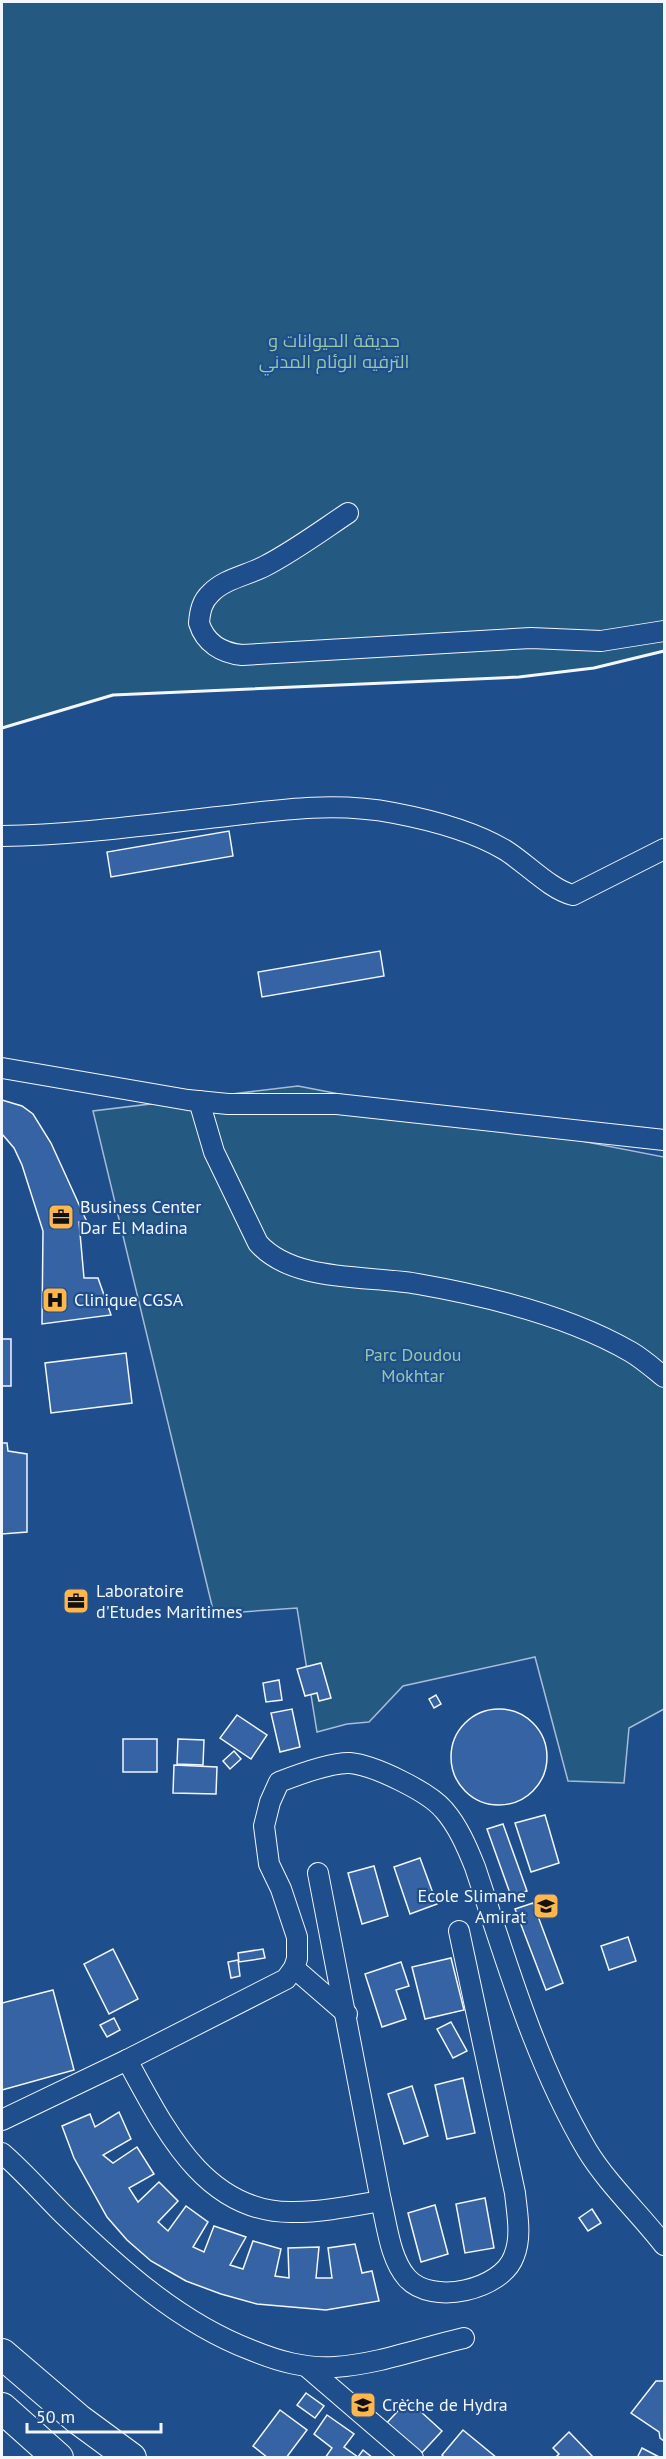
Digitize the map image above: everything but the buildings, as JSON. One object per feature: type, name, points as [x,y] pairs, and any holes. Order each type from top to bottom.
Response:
[{"type":"highway","points":[[2,2354],[78,2419],[131,2457]]},
{"type":"highway","points":[[2,2408],[58,2457]]},
{"type":"street","points":[[348,513],[281,557],[252,573],[226,582],[210,593],[202,606],[199,623],[210,642],[228,653],[251,655],[531,638],[601,641],[664,630]]},
{"type":"street","points":[[2,836],[53,834],[285,808],[335,806],[365,808],[428,822],[495,845],[561,890],[573,895],[664,849]]},
{"type":"street","points":[[2,1068],[199,1101],[228,1104],[337,1104],[664,1140]]},
{"type":"street","points":[[199,1101],[214,1152],[258,1243],[268,1254],[284,1262],[330,1275],[419,1284],[568,1322],[633,1353],[664,1377]]},
{"type":"street","points":[[2,2120],[127,2060],[286,1979],[297,1959],[297,1937],[281,1889],[269,1864],[264,1826],[270,1802],[279,1782],[305,1771],[350,1763],[397,1778],[443,1808],[464,1842],[475,1867],[533,2036],[560,2098],[587,2150],[601,2171],[644,2218],[664,2246]]},
{"type":"street","points":[[318,1873],[347,2014],[381,2201],[392,2244],[400,2268],[408,2280],[422,2288],[450,2293],[467,2291],[494,2279],[514,2257],[518,2230],[515,2193],[459,1931]]},
{"type":"street","points":[[294,1968],[347,2014]]},
{"type":"street","points":[[127,2060],[169,2136],[184,2156],[211,2182],[234,2197],[252,2205],[292,2213],[381,2201]]},
{"type":"street","points":[[2,2153],[94,2243],[179,2314],[227,2342],[269,2358],[307,2367],[358,2364],[464,2338]]},
{"type":"street","points":[[307,2367],[413,2457]]},
{"type":"green space","name":"حديقة الحيوانات و الترفيه الوئام المدني","points":[[2,2],[664,2],[664,651],[594,668],[519,677],[113,695],[2,728]]},
{"type":"green space","name":"Parc Doudou Mokhtar","points":[[298,1086],[664,1157],[664,1709],[629,1728],[624,1783],[568,1781],[535,1657],[403,1686],[369,1722],[347,1724],[317,1732],[297,1608],[214,1614],[93,1111]]},
{"type":"wall","points":[[2,728],[113,695],[519,677],[594,668],[664,651]]},
{"type":"place","name":"Business Center Dar El Madina","points":[[61,1217]]},
{"type":"place","name":"Clinique CGSA","points":[[55,1300]]},
{"type":"place","name":"Laboratoire d'Etudes Maritimes","points":[[76,1601]]},
{"type":"place","name":"Ecole Slimane Amirat","points":[[546,1906]]},
{"type":"place","name":"Crèche de Hydra","points":[[363,2405]]}]
